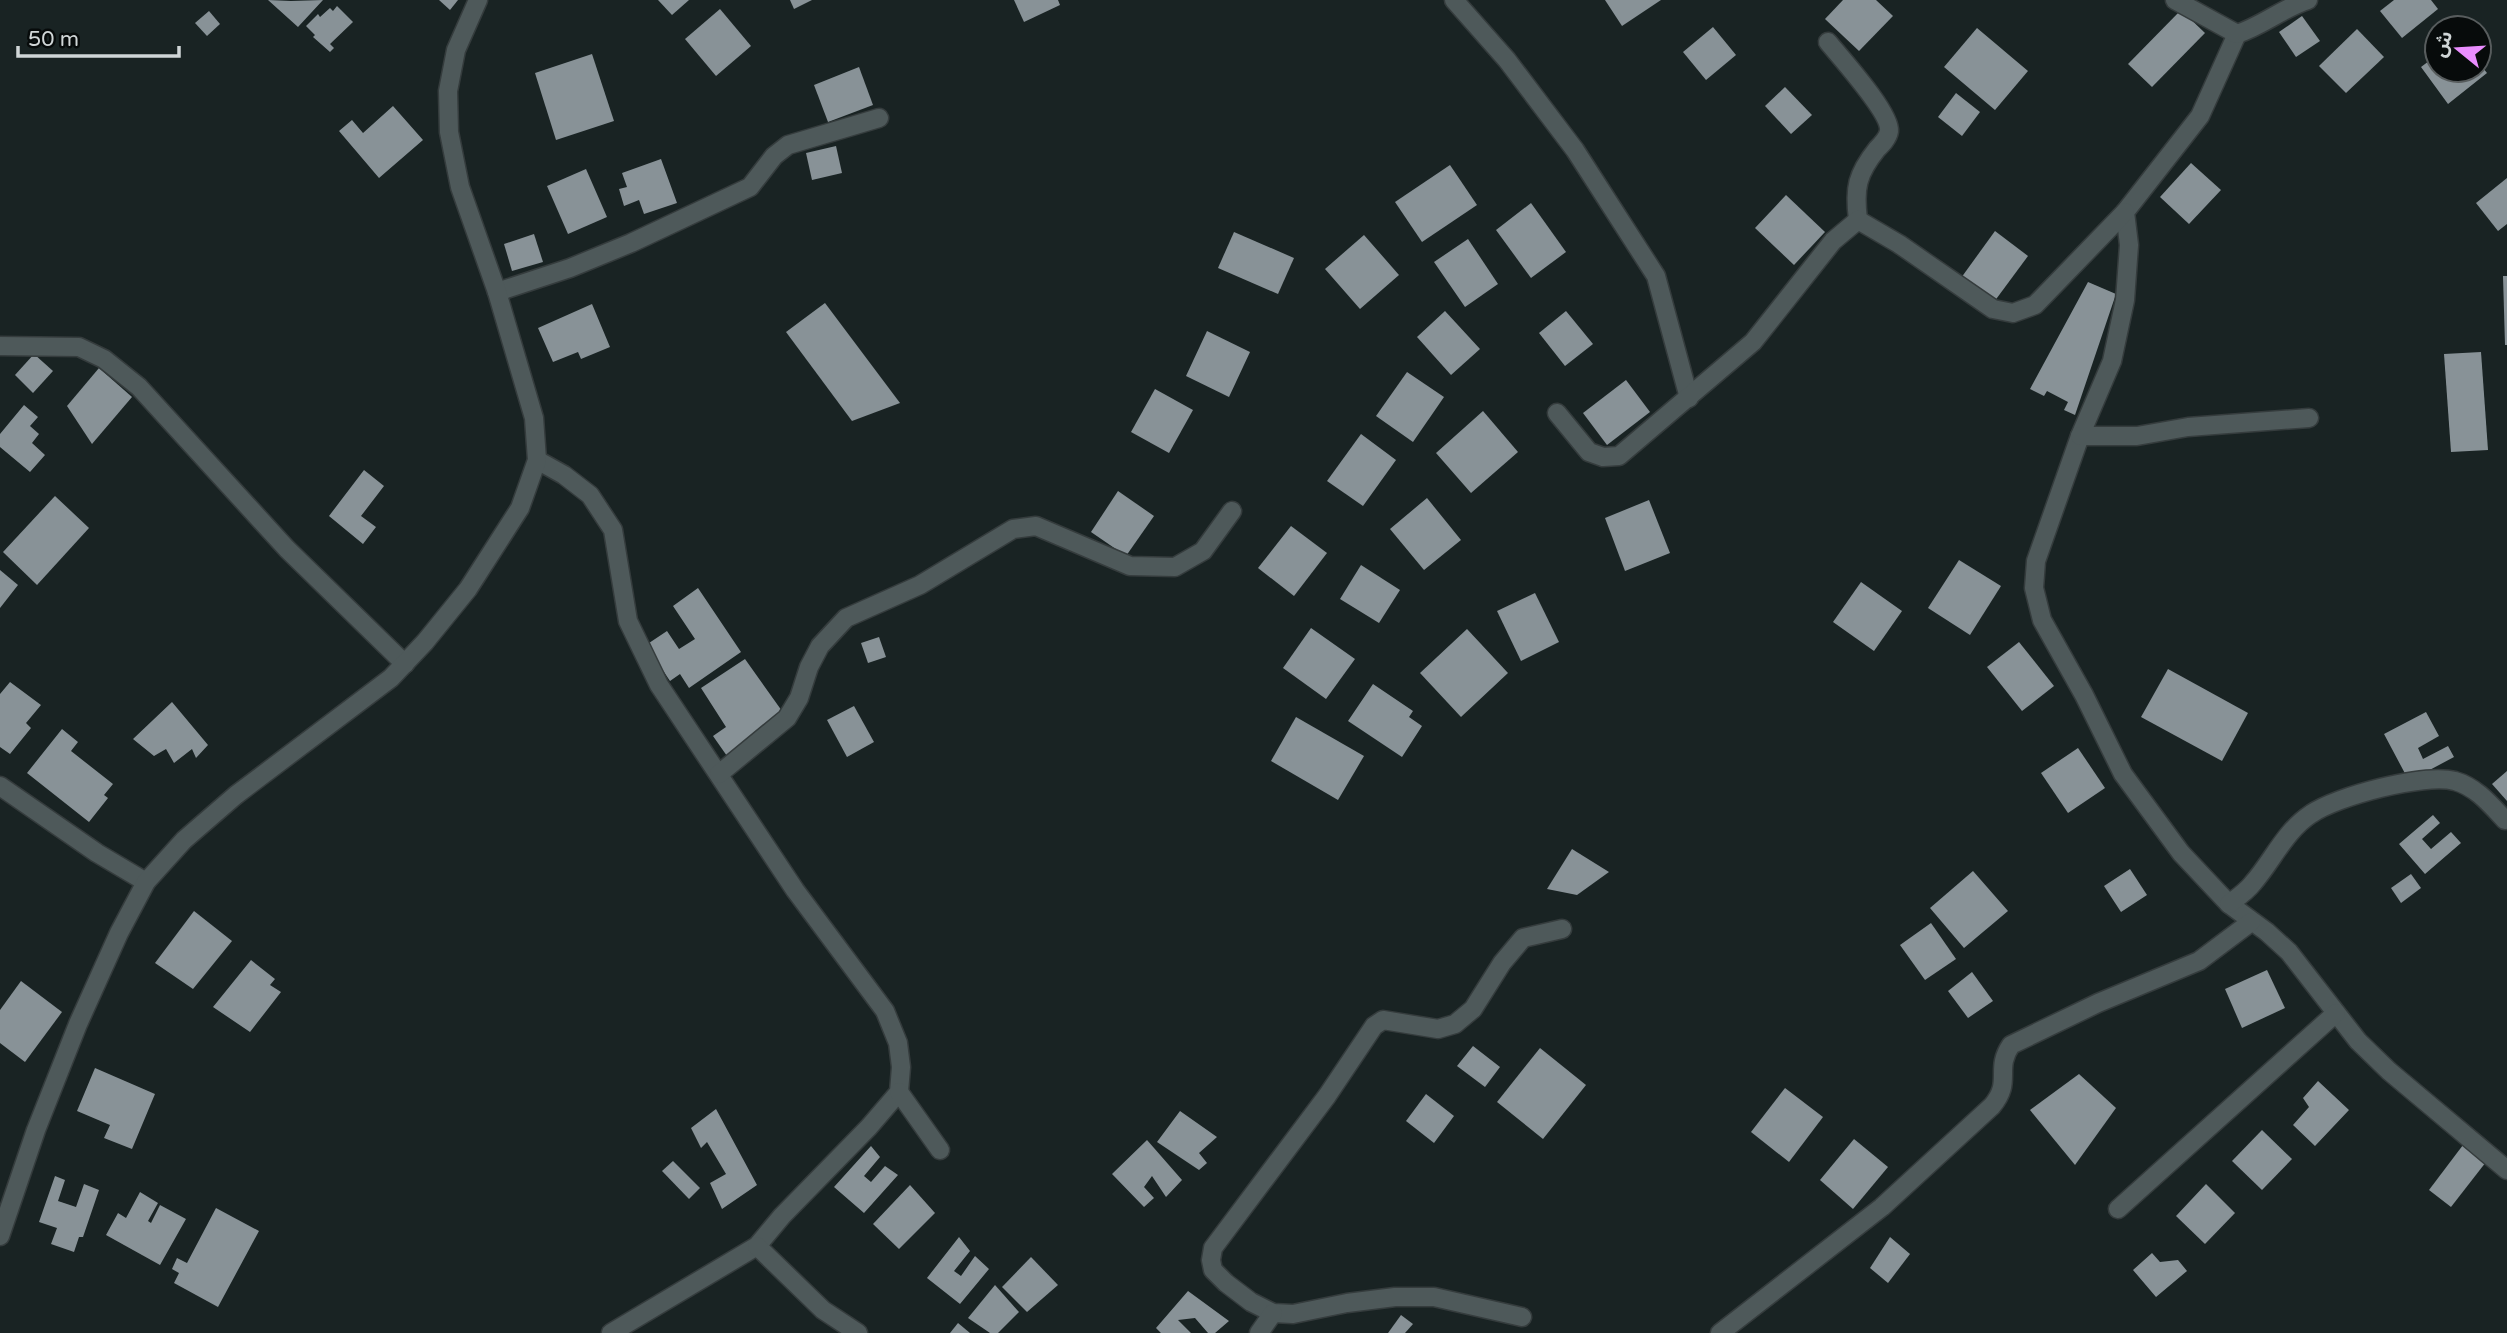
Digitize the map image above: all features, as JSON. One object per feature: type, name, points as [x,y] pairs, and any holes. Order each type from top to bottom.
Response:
[{"type":"street","points":[[0,1236],[36,1130],[78,1024],[119,933],[146,882],[184,840],[236,795],[391,678],[405,664],[468,589],[520,508],[537,460],[534,418],[497,292],[460,187],[449,132],[448,91],[456,50],[478,0]]},
{"type":"street","points":[[1454,0],[1507,60],[1575,150],[1656,276],[1689,398]]},
{"type":"street","points":[[2175,0],[2237,34],[2258,27],[2279,13],[2308,0]]},
{"type":"street","points":[[1858,220],[1899,244],[1993,309],[2013,313],[2035,305],[2125,212],[2200,116],[2237,34]]},
{"type":"street","points":[[1828,42],[1876,101],[1888,122],[1887,138],[1865,164],[1857,181],[1858,220]]},
{"type":"street","points":[[497,292],[570,268],[631,243],[750,187],[774,156],[788,145],[879,118]]},
{"type":"street","points":[[2125,212],[2129,244],[2125,300],[2112,361],[2080,436],[2036,561],[2034,588],[2042,620],[2084,695],[2123,774],[2181,853],[2230,904],[2289,952],[2358,1041],[2389,1071],[2507,1170]]},
{"type":"street","points":[[1557,413],[1589,452],[1603,457],[1619,456],[1753,342],[1833,241],[1858,220]]},
{"type":"street","points":[[0,345],[79,347],[104,359],[139,387],[287,549],[405,664]]},
{"type":"street","points":[[2080,436],[2137,436],[2188,428],[2309,418]]},
{"type":"street","points":[[537,460],[565,475],[590,495],[612,530],[628,621],[659,685],[794,890],[885,1011],[898,1043],[901,1067],[899,1092],[757,1246],[611,1333]]},
{"type":"street","points":[[719,774],[787,718],[799,698],[809,667],[820,646],[846,618],[920,585],[1013,528],[1036,526],[1130,566],[1175,567],[1203,551],[1232,511]]},
{"type":"street","points":[[2230,904],[2253,884],[2270,857],[2311,814],[2360,794],[2409,781],[2454,780],[2479,792],[2505,820]]},
{"type":"street","points":[[0,786],[97,853],[146,882]]},
{"type":"street","points":[[1720,1333],[1882,1207],[1992,1106],[2004,1085],[2004,1056],[2011,1045],[2098,1003],[2199,961],[2251,922]]},
{"type":"street","points":[[1522,1317],[1434,1297],[1395,1297],[1346,1303],[1293,1314],[1273,1313],[1251,1302],[1226,1283],[1213,1270],[1211,1260],[1213,1248],[1327,1096],[1374,1026],[1383,1020],[1438,1029],[1455,1024],[1473,1009],[1502,963],[1523,938],[1562,929]]},
{"type":"street","points":[[2118,1209],[2336,1013]]},
{"type":"street","points":[[899,1092],[940,1150]]},
{"type":"street","points":[[757,1246],[823,1310],[858,1333]]},
{"type":"street","points":[[1259,1333],[1273,1313]]},
{"type":"building","points":[[268,0],[291,1],[323,0],[298,27]]},
{"type":"building","points":[[439,0],[458,0],[450,10]]},
{"type":"building","points":[[658,0],[689,0],[672,15]]},
{"type":"building","points":[[790,0],[812,0],[794,9]]},
{"type":"building","points":[[1014,0],[1058,0],[1060,5],[1024,22]]},
{"type":"building","points":[[1605,0],[1661,0],[1622,26]]},
{"type":"building","points":[[1843,0],[1876,0],[1893,16],[1859,51],[1825,19]]},
{"type":"building","points":[[2394,0],[2431,0],[2438,9],[2432,14],[2423,14],[2423,21],[2402,38],[2380,11]]},
{"type":"building","points":[[337,6],[353,22],[330,44],[334,48],[330,52],[313,37],[315,35],[306,26],[318,14],[320,17],[330,8],[333,11]]},
{"type":"building","points":[[720,9],[751,46],[716,76],[685,39]]},
{"type":"building","points":[[2181,10],[2205,33],[2152,87],[2128,64]]},
{"type":"building","points":[[209,11],[220,24],[207,36],[195,23]]},
{"type":"building","points":[[2302,16],[2320,41],[2296,57],[2279,32]]},
{"type":"building","points":[[1713,27],[1736,55],[1706,80],[1683,52]]},
{"type":"building","points":[[1977,28],[2028,71],[1995,110],[1944,67]]},
{"type":"building","points":[[2357,29],[2384,57],[2346,93],[2319,66]]},
{"type":"building","points":[[592,54],[614,121],[556,140],[535,73]]},
{"type":"building","points":[[859,67],[873,105],[828,122],[814,85]]},
{"type":"building","points":[[2433,84],[2473,84],[2448,104]]},
{"type":"building","points":[[1785,87],[1812,115],[1791,134],[1765,106]]},
{"type":"building","points":[[1956,93],[1980,112],[1962,136],[1938,117]]},
{"type":"building","points":[[393,106],[423,140],[379,178],[339,131],[352,120],[363,133]]},
{"type":"building","points":[[836,146],[842,173],[812,180],[806,153]]},
{"type":"building","points":[[661,159],[677,203],[644,214],[639,200],[624,206],[619,189],[627,187],[622,173]]},
{"type":"building","points":[[2191,163],[2221,190],[2189,224],[2160,197]]},
{"type":"building","points":[[1450,165],[1477,205],[1422,242],[1395,202]]},
{"type":"building","points":[[586,169],[607,217],[568,234],[547,186]]},
{"type":"building","points":[[2507,178],[2507,224],[2498,231],[2476,203]]},
{"type":"building","points":[[1786,195],[1825,232],[1794,265],[1755,228]]},
{"type":"building","points":[[1531,203],[1566,252],[1531,278],[1496,230]]},
{"type":"building","points":[[1995,231],[2028,256],[1994,302],[1961,278]]},
{"type":"building","points":[[1234,232],[1294,258],[1278,294],[1218,268]]},
{"type":"building","points":[[534,234],[543,262],[512,271],[504,244]]},
{"type":"building","points":[[1364,235],[1399,275],[1360,309],[1325,269]]},
{"type":"building","points":[[1468,239],[1498,284],[1465,307],[1434,262]]},
{"type":"building","points":[[2503,276],[2507,276],[2507,345],[2505,345]]},
{"type":"building","points":[[2088,282],[2116,294],[2075,415],[2064,410],[2068,402],[2047,391],[2044,396],[2030,389]]},
{"type":"building","points":[[825,303],[900,403],[852,421],[786,332]]},
{"type":"building","points":[[592,304],[610,347],[581,359],[578,352],[553,362],[538,328]]},
{"type":"building","points":[[1445,311],[1480,349],[1451,375],[1417,337]]},
{"type":"building","points":[[1566,311],[1593,344],[1565,366],[1539,333]]},
{"type":"building","points":[[1207,331],[1250,352],[1229,397],[1186,376]]},
{"type":"building","points":[[2481,352],[2488,450],[2451,452],[2444,354]]},
{"type":"building","points":[[34,354],[53,371],[33,393],[15,375]]},
{"type":"building","points":[[99,368],[132,397],[92,444],[67,406]]},
{"type":"building","points":[[1407,372],[1444,397],[1413,442],[1376,416]]},
{"type":"building","points":[[1626,380],[1650,412],[1607,445],[1583,413]]},
{"type":"building","points":[[1155,389],[1193,410],[1169,453],[1131,432]]},
{"type":"building","points":[[24,405],[38,417],[30,426],[39,434],[32,443],[45,455],[30,472],[0,447],[0,434]]},
{"type":"building","points":[[1483,411],[1518,452],[1471,493],[1436,453]]},
{"type":"building","points":[[1361,434],[1396,460],[1363,506],[1327,481]]},
{"type":"building","points":[[364,470],[384,486],[361,516],[376,527],[363,544],[329,516]]},
{"type":"building","points":[[1118,491],[1154,516],[1126,556],[1091,532]]},
{"type":"building","points":[[55,496],[89,528],[37,585],[3,552]]},
{"type":"building","points":[[1427,498],[1461,540],[1424,570],[1390,529]]},
{"type":"building","points":[[1649,500],[1670,553],[1625,571],[1605,518]]},
{"type":"building","points":[[1291,526],[1327,553],[1294,596],[1258,568]]},
{"type":"building","points":[[1959,560],[2001,586],[1970,635],[1928,608]]},
{"type":"building","points":[[1361,565],[1400,590],[1379,623],[1340,599]]},
{"type":"building","points":[[0,570],[18,585],[0,608]]},
{"type":"building","points":[[1861,582],[1902,611],[1874,651],[1833,622]]},
{"type":"building","points":[[698,588],[741,652],[689,688],[680,674],[670,681],[646,645],[667,631],[679,649],[695,639],[673,606]]},
{"type":"building","points":[[1535,593],[1559,642],[1521,661],[1497,611]]},
{"type":"building","points":[[1311,628],[1355,659],[1326,699],[1283,668]]},
{"type":"building","points":[[1467,629],[1508,673],[1461,717],[1420,673]]},
{"type":"building","points":[[879,637],[886,657],[868,663],[861,643]]},
{"type":"building","points":[[2019,642],[2054,686],[2022,711],[1987,667]]},
{"type":"building","points":[[745,659],[787,718],[727,756],[713,736],[726,727],[701,688]]},
{"type":"building","points":[[2168,669],[2248,713],[2222,761],[2141,717]]},
{"type":"building","points":[[10,682],[41,705],[26,723],[31,728],[10,754],[0,747],[0,694]]},
{"type":"building","points":[[1373,684],[1413,711],[1409,717],[1422,726],[1402,757],[1348,721]]},
{"type":"building","points":[[172,702],[208,745],[196,758],[192,749],[174,763],[166,749],[154,756],[133,739]]},
{"type":"building","points":[[854,706],[874,742],[847,757],[827,720]]},
{"type":"building","points":[[2426,712],[2439,736],[2418,748],[2423,759],[2448,746],[2454,757],[2409,781],[2384,734]]},
{"type":"building","points":[[1296,717],[1364,756],[1338,800],[1271,761]]},
{"type":"building","points":[[62,729],[78,742],[71,751],[113,784],[104,795],[108,798],[89,822],[27,773]]},
{"type":"building","points":[[2078,748],[2105,788],[2068,813],[2041,773]]},
{"type":"building","points":[[2507,771],[2507,801],[2492,784]]},
{"type":"building","points":[[2433,815],[2440,823],[2422,839],[2431,849],[2451,832],[2461,843],[2425,874],[2399,844]]},
{"type":"building","points":[[1572,849],[1609,872],[1577,895],[1547,889]]},
{"type":"building","points":[[2130,869],[2147,895],[2121,912],[2104,886]]},
{"type":"building","points":[[1973,871],[2008,911],[1964,948],[1930,908]]},
{"type":"building","points":[[2411,874],[2421,888],[2401,903],[2391,888]]},
{"type":"building","points":[[194,911],[232,941],[193,989],[155,963]]},
{"type":"building","points":[[1931,923],[1956,959],[1925,980],[1900,945]]},
{"type":"building","points":[[251,960],[275,979],[270,985],[281,992],[250,1032],[213,1007]]},
{"type":"building","points":[[2267,970],[2285,1008],[2242,1028],[2225,989]]},
{"type":"building","points":[[1972,972],[1993,1001],[1968,1018],[1948,991]]},
{"type":"building","points":[[21,981],[62,1012],[25,1062],[0,1043],[0,1010]]},
{"type":"building","points":[[1473,1046],[1500,1067],[1485,1087],[1457,1066]]},
{"type":"building","points":[[1540,1048],[1586,1085],[1543,1139],[1497,1102]]},
{"type":"building","points":[[95,1068],[155,1094],[132,1149],[104,1138],[110,1125],[77,1111]]},
{"type":"building","points":[[2079,1074],[2116,1108],[2075,1165],[2030,1110]]},
{"type":"building","points":[[2318,1081],[2349,1110],[2315,1146],[2293,1125],[2309,1107],[2303,1098]]},
{"type":"building","points":[[1785,1088],[1823,1117],[1789,1162],[1751,1132]]},
{"type":"building","points":[[1426,1094],[1454,1116],[1434,1143],[1406,1121]]},
{"type":"building","points":[[716,1109],[757,1185],[722,1209],[710,1183],[726,1174],[707,1142],[701,1148],[691,1128]]},
{"type":"building","points":[[1180,1111],[1217,1137],[1199,1153],[1207,1163],[1199,1170],[1157,1142]]},
{"type":"building","points":[[2262,1130],[2292,1159],[2262,1190],[2232,1161]]},
{"type":"building","points":[[1854,1139],[1888,1167],[1853,1209],[1820,1180]]},
{"type":"building","points":[[1147,1140],[1182,1180],[1166,1197],[1152,1176],[1144,1187],[1154,1198],[1144,1207],[1112,1174]]},
{"type":"building","points":[[2463,1145],[2486,1162],[2451,1207],[2429,1190]]},
{"type":"building","points":[[871,1146],[880,1157],[864,1176],[871,1182],[885,1166],[898,1175],[864,1213],[834,1187]]},
{"type":"building","points":[[673,1161],[700,1188],[689,1199],[662,1171]]},
{"type":"building","points":[[55,1176],[65,1180],[58,1201],[76,1207],[84,1184],[99,1190],[83,1237],[79,1237],[74,1252],[51,1244],[57,1228],[39,1222]]},
{"type":"building","points":[[2206,1184],[2235,1213],[2205,1244],[2176,1216]]},
{"type":"building","points":[[910,1185],[935,1213],[899,1249],[873,1224]]},
{"type":"building","points":[[140,1192],[158,1203],[148,1221],[151,1223],[160,1205],[186,1219],[160,1265],[106,1235],[118,1213],[126,1218]]},
{"type":"building","points":[[216,1208],[259,1231],[218,1307],[174,1283],[179,1273],[172,1269],[177,1258],[187,1263]]},
{"type":"building","points":[[959,1237],[970,1251],[954,1271],[961,1276],[975,1256],[989,1269],[960,1304],[927,1278]]},
{"type":"building","points":[[1890,1237],[1910,1254],[1888,1283],[1870,1268]]},
{"type":"building","points":[[2152,1253],[2160,1262],[2178,1260],[2187,1271],[2156,1297],[2133,1270]]},
{"type":"building","points":[[1031,1257],[1058,1285],[1027,1312],[1002,1287]]},
{"type":"building","points":[[995,1285],[1019,1312],[998,1333],[990,1333],[968,1318]]},
{"type":"building","points":[[1188,1291],[1229,1321],[1215,1333],[1208,1333],[1195,1318],[1178,1320],[1191,1333],[1161,1333],[1156,1328]]},
{"type":"building","points":[[1401,1315],[1413,1324],[1405,1333],[1388,1333]]},
{"type":"building","points":[[958,1323],[970,1333],[950,1333]]}]
